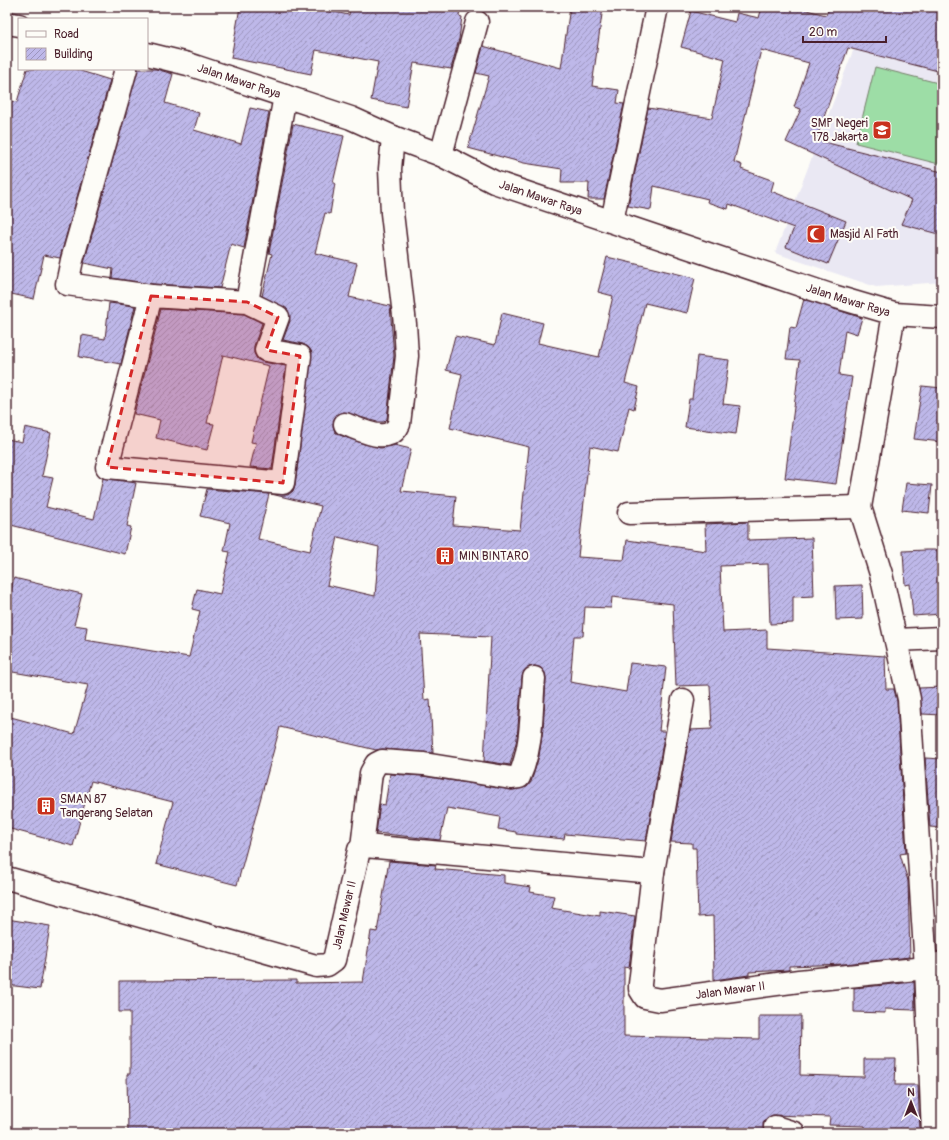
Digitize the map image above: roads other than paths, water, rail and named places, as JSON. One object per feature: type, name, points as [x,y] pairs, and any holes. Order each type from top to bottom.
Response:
[{"type":"street","points":[[612,221],[657,7]]},
{"type":"street","points":[[7,22],[18,25]]},
{"type":"street","points":[[441,155],[477,22]]},
{"type":"street","name":"Jalan Mawar Raya","points":[[148,54],[188,64],[351,118],[394,138],[441,155],[494,182],[834,296],[894,314],[942,317]]},
{"type":"street","points":[[126,70],[72,260],[67,284],[151,296],[247,302],[278,317],[266,350],[300,356],[283,484],[107,467],[151,296]]},
{"type":"street","points":[[247,302],[286,96]]},
{"type":"street","points":[[345,424],[378,436],[390,434],[396,431],[400,424],[407,356],[406,324],[392,213],[390,169],[394,138]]},
{"type":"street","points":[[894,314],[860,507],[881,574],[909,699],[934,966],[933,1133]]},
{"type":"street","points":[[629,513],[860,507]]},
{"type":"street","points":[[896,640],[942,638]]},
{"type":"street","name":"Jalan Mawar II","points":[[7,878],[316,966],[324,966],[334,960],[360,850],[362,847],[370,773],[376,764],[382,761],[424,764],[511,778],[519,777],[524,766],[529,738],[534,678]]},
{"type":"street","name":"Jalan Mawar II","points":[[683,700],[653,872],[640,984],[641,993],[648,999],[660,1000],[799,981],[934,966]]},
{"type":"street","points":[[362,847],[366,846],[653,872]]},
{"type":"place","name":"SMP Negeri 178 Jakarta","points":[[882,130]]},
{"type":"place","name":"Masjid Al Fath","points":[[816,234]]},
{"type":"place","name":"MIN BINTARO","points":[[445,556]]},
{"type":"place","name":"SMAN 87 Tangerang Selatan","points":[[46,806]]}]
